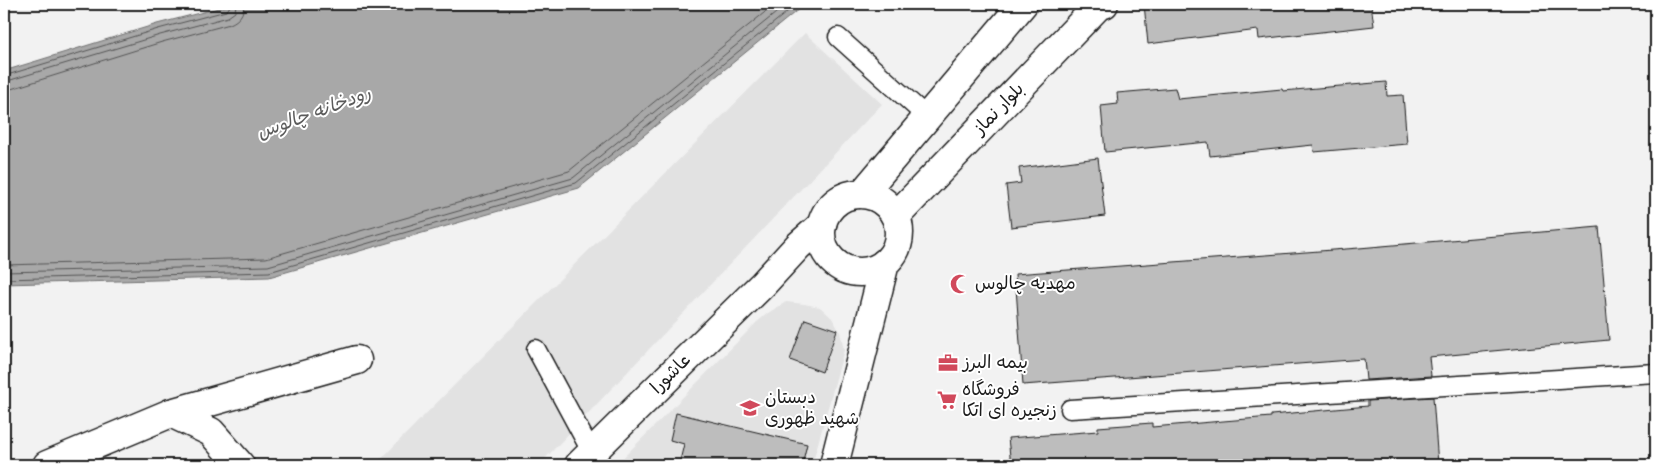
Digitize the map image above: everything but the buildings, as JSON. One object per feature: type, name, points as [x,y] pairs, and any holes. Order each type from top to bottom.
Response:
[{"type":"street","points":[[863,193],[1024,4]]},
{"type":"street","name":"بلوار نماز","points":[[896,216],[1098,6],[1104,4]]},
{"type":"street","points":[[763,284],[804,267],[842,267],[860,272],[873,270],[885,263],[893,254],[898,242],[899,229],[896,216],[882,200],[863,193],[841,198],[830,206],[823,217],[822,225],[822,243],[827,254],[842,267],[858,297],[865,340]]},
{"type":"street","name":"عاشورا","points":[[586,459],[763,284],[798,246],[822,225]]},
{"type":"street","points":[[834,465],[885,263]]},
{"type":"street","points":[[46,465],[171,413],[357,360]]},
{"type":"street","points":[[171,413],[211,432],[240,465]]},
{"type":"lane","points":[[838,37],[927,117]]},
{"type":"lane","points":[[536,349],[586,459]]},
{"type":"lane","points":[[1070,409],[1656,374]]},
{"type":"shaded area","points":[[805,33],[882,104],[539,465],[375,465]]},
{"type":"shaded area","name":"دبستان شهید ظهوری","points":[[786,302],[820,307],[832,318],[840,332],[844,350],[812,465],[616,465],[757,322]]},
{"type":"water","name":"رودخانه چالوس","points":[[234,4],[805,4],[579,188],[269,277],[4,284],[4,71],[157,24]]},
{"type":"place","name":"مهدیه چالوس","points":[[960,284]]},
{"type":"place","name":"بیمه البرز","points":[[948,363]]},
{"type":"place","name":"فروشگاه زنجیره ای اتکا","points":[[947,400]]},
{"type":"place","name":"دبستان شهید ظهوری","points":[[750,408]]}]
